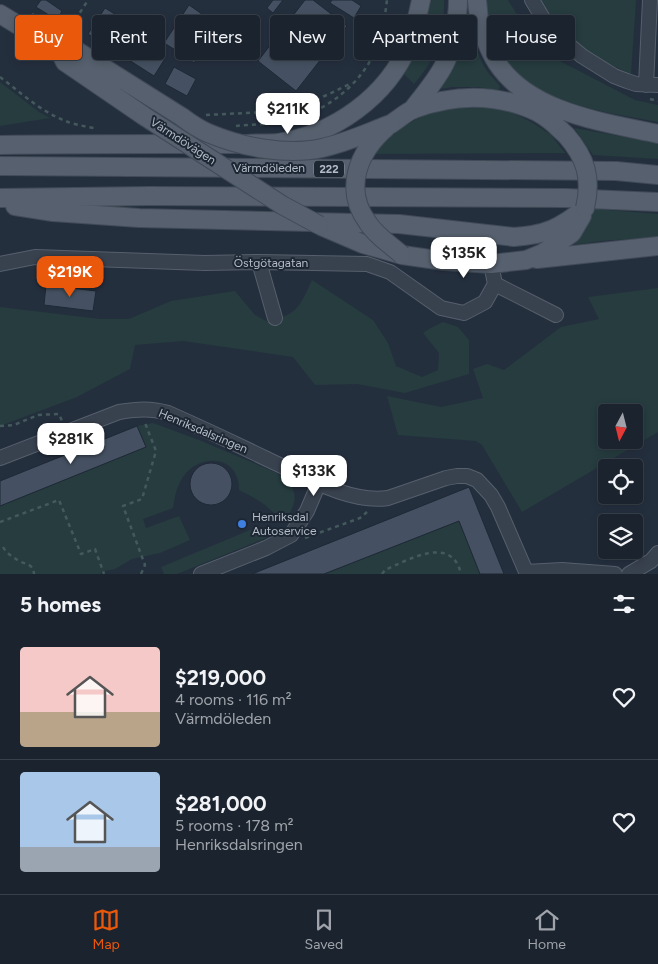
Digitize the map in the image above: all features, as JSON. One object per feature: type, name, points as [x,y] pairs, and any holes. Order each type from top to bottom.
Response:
[{"type":"main road","points":[[0,145],[277,143],[300,138],[340,121],[361,106],[385,83],[395,70],[408,44],[414,29],[421,0]]},
{"type":"main road","points":[[402,255],[369,225],[358,204],[355,192],[356,176],[358,167],[374,140],[412,110],[447,60],[455,28],[458,0]]},
{"type":"main road","points":[[478,8],[481,38],[494,68],[524,106]]},
{"type":"main road","points":[[478,8],[488,45],[497,63],[508,77],[524,90],[556,108],[611,124],[658,134]]},
{"type":"main road","name":"Värmdövägen","points":[[0,14],[15,23]]},
{"type":"main road","name":"Värmdövägen","points":[[82,54],[209,134],[254,147],[291,152],[322,148],[392,124]]},
{"type":"main road","name":"Värmdövägen","points":[[65,60],[144,116],[282,205],[318,225],[363,244],[402,255],[444,261],[491,264],[658,246]]},
{"type":"main road","points":[[412,110],[447,100],[468,98],[500,100],[524,106],[543,115],[566,135],[577,149],[585,165],[588,183],[585,208],[581,220],[572,233],[560,242],[543,253],[526,260]]},
{"type":"main road","points":[[543,115],[611,124]]},
{"type":"main road","name":"Värmdöleden","points":[[0,166],[616,171],[658,175]]},
{"type":"main road","points":[[0,198],[149,196],[546,198],[658,202]]},
{"type":"main road","points":[[0,203],[53,212],[138,218],[398,224],[514,237],[532,236],[550,231],[585,208]]},
{"type":"street","points":[[532,0],[544,20],[559,37],[582,56],[614,76],[636,84],[652,85],[650,0]]},
{"type":"street","name":"Östgötagatan","points":[[0,264],[35,257],[205,264],[259,262],[367,264],[390,272],[441,308],[464,313],[485,302],[495,284]]},
{"type":"street","points":[[259,262],[275,318]]},
{"type":"street","points":[[491,264],[495,284],[556,315]]},
{"type":"street","name":"Henriksdalsringen","points":[[0,458],[119,412],[140,409],[168,413],[190,422],[345,494],[381,500],[446,478],[467,476],[477,480],[491,495],[527,573]]},
{"type":"street","points":[[201,574],[266,548],[291,535],[307,511],[319,483]]},
{"type":"street","points":[[629,574],[651,561],[658,553]]},
{"type":"street","points":[[527,573],[562,570],[615,574]]},
{"type":"path","points":[[205,115],[286,110],[310,103],[356,81],[367,68],[379,41],[387,0]]},
{"type":"path","points":[[0,426],[14,425],[38,415],[59,414],[67,432]]},
{"type":"path","points":[[141,574],[145,565],[122,506],[142,499],[156,451],[142,418]]},
{"type":"path","points":[[0,522],[59,500],[81,554],[95,549],[104,574]]},
{"type":"path","points":[[305,538],[360,518],[381,500]]},
{"type":"path","points":[[3,547],[9,555],[29,564],[34,574]]},
{"type":"path","points":[[382,574],[385,570],[422,554],[439,552],[451,557],[460,567],[461,574]]},
{"type":"green space","points":[[427,0],[444,0],[444,15],[422,15]]},
{"type":"green space","points":[[465,0],[470,15],[460,15]]},
{"type":"green space","points":[[485,0],[508,0],[518,15],[487,15]]},
{"type":"green space","points":[[539,0],[636,0],[631,74],[598,59],[575,42],[575,15],[550,15]]},
{"type":"green space","points":[[477,48],[487,71],[500,86],[499,90],[477,87],[453,87],[433,90],[444,60],[477,60]]},
{"type":"green space","points":[[405,60],[431,60],[414,84],[401,71]]},
{"type":"green space","points":[[502,60],[558,60],[635,100],[658,105],[658,122],[609,113],[552,99],[517,78]]},
{"type":"green space","points":[[0,82],[39,112],[50,118],[0,126]]},
{"type":"green space","points":[[466,104],[496,107],[511,112],[551,135],[565,153],[372,154],[394,132],[427,113]]},
{"type":"green space","points":[[574,128],[658,143],[658,159],[593,155]]},
{"type":"green space","points":[[595,209],[658,214],[658,237],[564,246],[588,221]]},
{"type":"green space","points":[[312,280],[373,320],[388,343],[396,366],[422,377],[438,370],[439,353],[423,333],[443,322],[458,327],[469,340],[469,374],[405,393],[357,384],[315,385],[293,357],[183,341],[135,345],[130,369],[77,397],[0,426],[0,307],[100,319],[129,319],[171,301],[235,291],[255,315],[268,322],[278,319],[297,308]]},
{"type":"green space","points":[[658,288],[658,432],[643,441],[643,404],[598,404],[598,449],[629,449],[612,459],[598,459],[598,467],[522,512],[482,445],[476,441],[398,435],[387,396],[441,407],[483,398],[473,369],[487,364],[504,370],[561,327],[599,319],[588,297]]},
{"type":"green space","points":[[153,423],[277,473],[293,489],[295,500],[290,513],[285,520],[259,501],[239,490],[236,475],[226,464],[213,461],[206,462],[192,467],[181,480],[173,508],[143,519],[146,528],[179,516],[190,540],[160,553],[132,559],[115,569],[101,572],[101,574],[0,574],[0,506],[146,447],[137,426]]},
{"type":"green space","points":[[459,521],[480,574],[324,574]]},
{"type":"green space","points":[[250,530],[264,533],[266,538],[177,574],[164,574],[161,567]]},
{"type":"building","points":[[41,0],[46,0],[62,11],[60,15],[49,15],[36,7]]},
{"type":"building","points":[[273,0],[283,0],[273,13],[267,8]]},
{"type":"building","points":[[305,0],[313,0],[333,15],[293,15]]},
{"type":"building","points":[[332,0],[352,0],[361,6],[354,15],[354,18],[330,3]]},
{"type":"building","points":[[189,5],[203,15],[182,15]]},
{"type":"building","points":[[105,8],[116,15],[100,15]]},
{"type":"building","points":[[175,26],[175,50],[165,44]]},
{"type":"building","points":[[92,28],[92,37],[88,34]]},
{"type":"building","points":[[270,45],[270,60],[320,60],[296,91],[258,61]]},
{"type":"building","points":[[129,60],[164,60],[154,76]]},
{"type":"building","points":[[174,67],[196,79],[187,96],[165,84]]},
{"type":"building","points":[[46,285],[96,291],[93,311],[44,305]]},
{"type":"building","points":[[137,426],[146,447],[0,506],[0,481]]},
{"type":"building","points":[[211,463],[226,469],[232,484],[226,499],[211,505],[196,499],[190,484],[196,469]]},
{"type":"building","points":[[469,487],[504,574],[480,574],[459,521],[324,574],[252,574]]},
{"type":"place","name":"Henriksdal Autoservice","points":[[242,524]]}]
